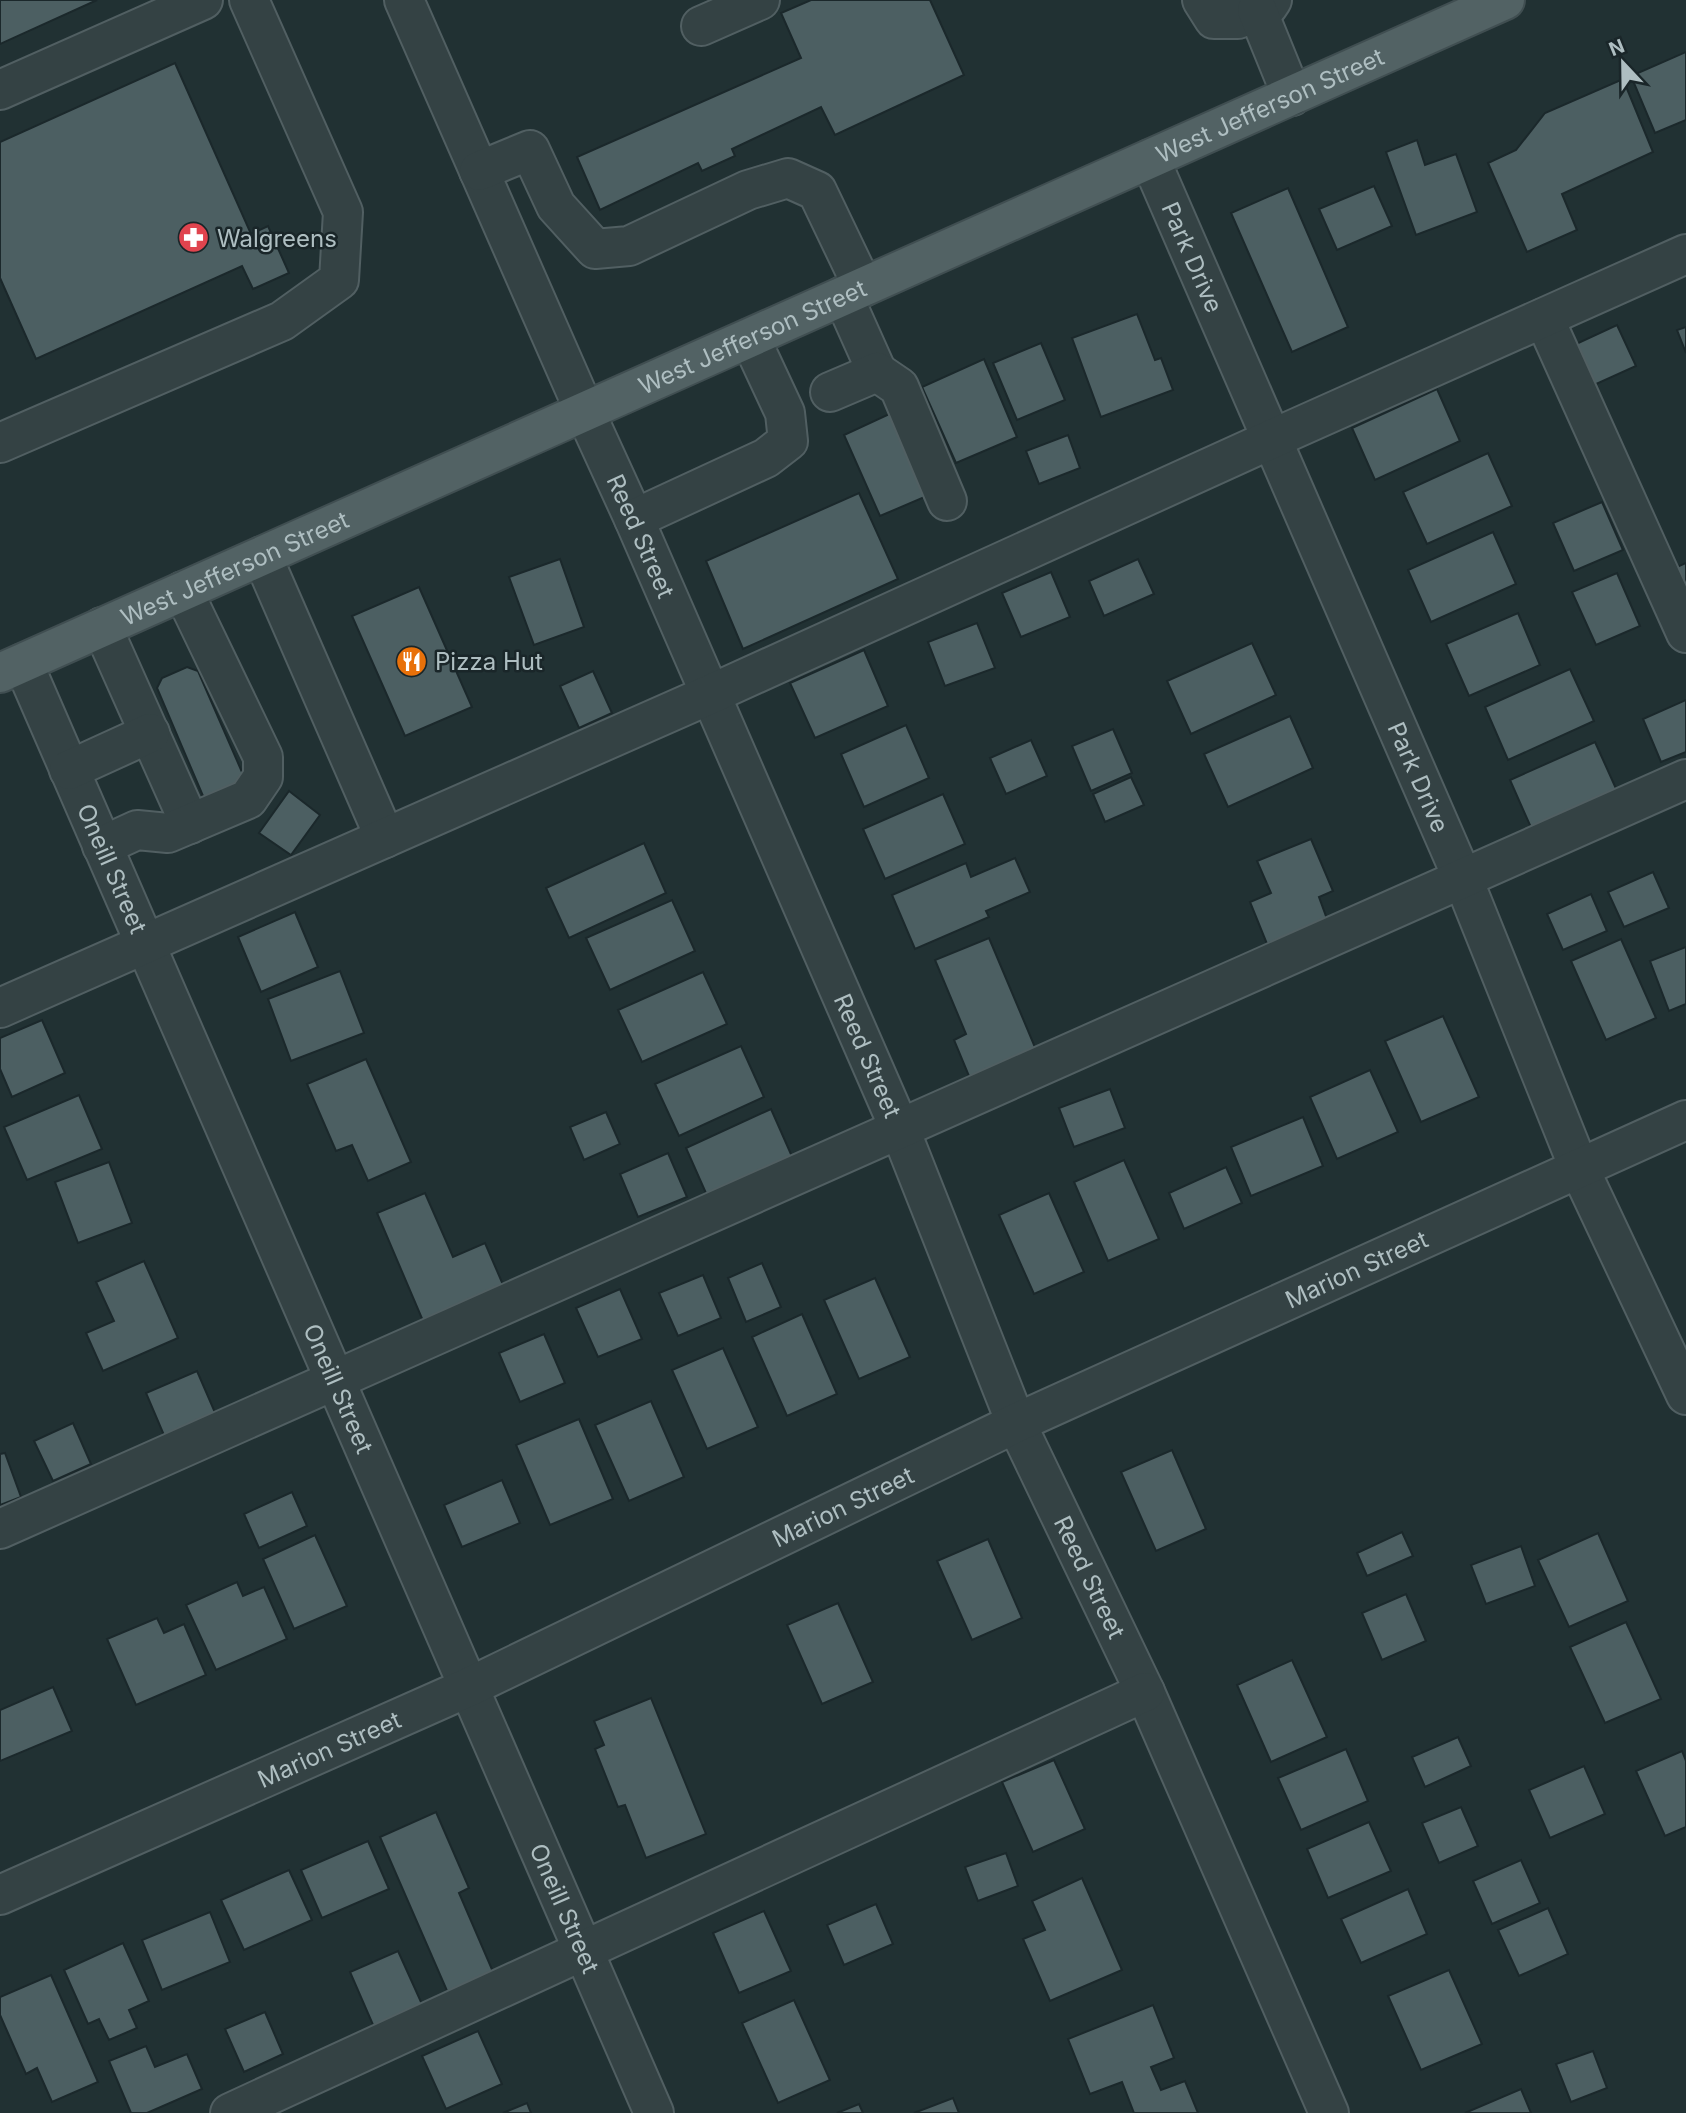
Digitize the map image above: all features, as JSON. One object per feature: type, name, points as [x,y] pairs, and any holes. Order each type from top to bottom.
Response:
[{"type":"main road","name":"West Jefferson Street","points":[[11,668],[1292,96],[1464,8],[1505,0]]},
{"type":"street","points":[[0,90],[203,0]]},
{"type":"street","points":[[3,434],[282,321],[340,280],[343,212],[249,0]]},
{"type":"street","name":"Reed Street","points":[[404,0],[584,412],[635,519],[900,1128],[1016,1423],[1145,1692],[1329,2113]]},
{"type":"street","points":[[701,26],[760,0]]},
{"type":"street","points":[[1202,0],[1214,19],[1238,19],[1265,5],[1292,96]]},
{"type":"street","points":[[479,171],[530,149],[556,206],[595,249],[629,246],[748,190],[788,178],[817,191],[853,292],[877,372],[899,387],[947,501]]},
{"type":"street","name":"Park Drive","points":[[1150,159],[1463,879],[1580,1167],[1686,1395]]},
{"type":"street","points":[[0,1008],[711,694],[1686,254]]},
{"type":"street","points":[[1544,318],[1686,634]]},
{"type":"street","points":[[635,519],[766,458],[788,441],[785,413],[750,338]]},
{"type":"street","points":[[830,392],[877,372]]},
{"type":"street","points":[[262,556],[385,838]]},
{"type":"street","points":[[102,846],[137,830],[168,833],[248,799],[263,776],[263,757],[183,591]]},
{"type":"street","points":[[102,627],[190,824]]},
{"type":"street","name":"Oneill Street","points":[[11,668],[69,770],[654,2113]]},
{"type":"street","points":[[69,770],[150,733]]},
{"type":"street","points":[[0,1529],[1686,779]]},
{"type":"street","name":"Marion Street","points":[[0,1895],[469,1687],[1016,1423],[1686,1119]]},
{"type":"street","points":[[230,2113],[1145,1692]]},
{"type":"building","points":[[0,0],[97,0],[0,44]]},
{"type":"building","points":[[811,0],[930,0],[964,75],[835,135],[821,107],[732,149],[735,156],[702,171],[698,163],[600,210],[577,157],[801,58],[781,13]]},
{"type":"building","points":[[1686,52],[1686,120],[1655,133],[1631,76]]},
{"type":"building","name":"Walgreens","points":[[175,63],[251,234],[268,226],[289,273],[253,289],[242,266],[36,359],[0,278],[0,142]]},
{"type":"building","points":[[1623,79],[1653,152],[1562,194],[1577,230],[1527,252],[1488,163],[1516,150],[1545,113]]},
{"type":"building","points":[[1417,140],[1425,165],[1456,154],[1477,212],[1416,235],[1386,152]]},
{"type":"building","points":[[1374,186],[1392,226],[1337,250],[1319,209]]},
{"type":"building","points":[[1288,188],[1348,327],[1292,352],[1231,213]]},
{"type":"building","points":[[1137,314],[1155,360],[1161,358],[1173,390],[1101,417],[1072,338]]},
{"type":"building","points":[[1617,325],[1636,366],[1594,385],[1576,344]]},
{"type":"building","points":[[1686,327],[1686,353],[1677,330]]},
{"type":"building","points":[[1041,343],[1065,400],[1017,420],[993,363]]},
{"type":"building","points":[[984,359],[1017,437],[956,463],[922,387]]},
{"type":"building","points":[[1437,389],[1460,441],[1375,480],[1352,428]]},
{"type":"building","points":[[900,409],[934,493],[880,516],[844,435]]},
{"type":"building","points":[[1068,435],[1080,468],[1039,484],[1026,451]]},
{"type":"building","points":[[1488,453],[1512,506],[1427,544],[1403,492]]},
{"type":"building","points":[[859,493],[898,579],[743,649],[706,561]]},
{"type":"building","points":[[1602,502],[1623,550],[1574,571],[1553,523]]},
{"type":"building","points":[[1493,532],[1516,584],[1431,622],[1408,570]]},
{"type":"building","points":[[560,559],[584,627],[534,645],[509,577]]},
{"type":"building","points":[[1138,559],[1154,594],[1104,616],[1089,581]]},
{"type":"building","points":[[1686,563],[1686,607],[1668,571]]},
{"type":"building","points":[[1051,572],[1070,617],[1021,637],[1002,593]]},
{"type":"building","points":[[1617,573],[1640,626],[1596,645],[1572,592]]},
{"type":"building","name":"Pizza Hut","points":[[419,587],[472,707],[405,736],[352,616]]},
{"type":"building","points":[[1518,613],[1540,665],[1469,696],[1446,644]]},
{"type":"building","points":[[977,623],[995,668],[945,686],[928,642]]},
{"type":"building","points":[[1252,643],[1276,695],[1191,734],[1167,681]]},
{"type":"building","points":[[864,650],[888,706],[815,738],[790,683]]},
{"type":"building","points":[[187,667],[198,671],[245,779],[214,800],[203,796],[157,688],[162,678]]},
{"type":"building","points":[[1570,669],[1594,721],[1508,760],[1485,707]]},
{"type":"building","points":[[593,671],[612,713],[579,728],[560,686]]},
{"type":"building","points":[[1686,700],[1686,752],[1661,762],[1643,719]]},
{"type":"building","points":[[1290,716],[1313,768],[1228,807],[1204,754]]},
{"type":"building","points":[[906,725],[929,778],[864,807],[841,754]]},
{"type":"building","points":[[1113,729],[1132,773],[1091,791],[1072,746]]},
{"type":"building","points":[[1031,740],[1047,776],[1006,794],[990,758]]},
{"type":"building","points":[[1595,742],[1618,793],[1533,832],[1510,780]]},
{"type":"building","points":[[1131,777],[1144,805],[1105,822],[1093,794]]},
{"type":"building","points":[[289,791],[320,815],[291,855],[259,833]]},
{"type":"building","points":[[943,794],[965,844],[885,879],[863,829]]},
{"type":"building","points":[[1311,839],[1333,891],[1319,897],[1327,919],[1267,944],[1250,902],[1271,893],[1257,861]]},
{"type":"building","points":[[644,843],[666,893],[569,938],[546,888]]},
{"type":"building","points":[[1015,858],[1030,892],[986,911],[989,917],[915,949],[892,895],[966,863],[971,877]]},
{"type":"building","points":[[1653,872],[1669,908],[1624,927],[1608,892]]},
{"type":"building","points":[[1591,894],[1607,931],[1563,950],[1547,914]]},
{"type":"building","points":[[672,900],[695,951],[610,990],[586,938]]},
{"type":"building","points":[[295,912],[318,967],[261,992],[238,937]]},
{"type":"building","points":[[989,938],[1037,1052],[971,1081],[954,1040],[966,1034],[935,960]]},
{"type":"building","points":[[1621,939],[1656,1018],[1606,1040],[1571,961]]},
{"type":"building","points":[[1686,947],[1686,1004],[1669,1011],[1650,961]]},
{"type":"building","points":[[340,971],[364,1033],[291,1061],[268,999]]},
{"type":"building","points":[[703,972],[727,1024],[642,1062],[618,1010]]},
{"type":"building","points":[[1443,1016],[1479,1097],[1421,1122],[1385,1041]]},
{"type":"building","points":[[42,1020],[65,1073],[12,1097],[0,1069],[0,1038]]},
{"type":"building","points":[[741,1046],[764,1097],[679,1136],[655,1084]]},
{"type":"building","points":[[366,1059],[411,1162],[368,1181],[352,1145],[336,1151],[307,1084]]},
{"type":"building","points":[[1370,1070],[1398,1132],[1337,1159],[1310,1097]]},
{"type":"building","points":[[1110,1089],[1125,1128],[1074,1147],[1059,1108]]},
{"type":"building","points":[[79,1095],[102,1149],[27,1180],[4,1127]]},
{"type":"building","points":[[771,1109],[794,1161],[709,1200],[686,1148]]},
{"type":"building","points":[[606,1112],[620,1144],[584,1160],[570,1127]]},
{"type":"building","points":[[1303,1117],[1323,1166],[1251,1196],[1231,1147]]},
{"type":"building","points":[[668,1153],[687,1197],[638,1217],[620,1174]]},
{"type":"building","points":[[1124,1160],[1159,1239],[1108,1261],[1074,1182]]},
{"type":"building","points":[[109,1162],[132,1223],[78,1243],[55,1182]]},
{"type":"building","points":[[1226,1167],[1242,1203],[1184,1229],[1169,1193]]},
{"type":"building","points":[[425,1193],[453,1257],[485,1243],[507,1294],[426,1328],[377,1213]]},
{"type":"building","points":[[1049,1193],[1084,1272],[1034,1294],[999,1215]]},
{"type":"building","points":[[144,1261],[178,1338],[103,1371],[86,1333],[114,1321],[96,1282]]},
{"type":"building","points":[[762,1263],[781,1307],[746,1322],[728,1278]]},
{"type":"building","points":[[703,1275],[721,1318],[678,1336],[659,1293]]},
{"type":"building","points":[[875,1278],[910,1357],[859,1379],[824,1300]]},
{"type":"building","points":[[620,1289],[642,1339],[598,1357],[576,1308]]},
{"type":"building","points":[[802,1314],[837,1394],[787,1416],[752,1337]]},
{"type":"building","points":[[544,1334],[565,1383],[520,1402],[499,1353]]},
{"type":"building","points":[[723,1348],[758,1427],[707,1449],[672,1370]]},
{"type":"building","points":[[197,1371],[220,1424],[169,1447],[146,1393]]},
{"type":"building","points":[[651,1401],[684,1477],[629,1501],[595,1425]]},
{"type":"building","points":[[579,1419],[613,1499],[550,1525],[516,1445]]},
{"type":"building","points":[[73,1423],[91,1464],[53,1481],[34,1441]]},
{"type":"building","points":[[1172,1450],[1206,1529],[1156,1551],[1121,1472]]},
{"type":"building","points":[[5,1453],[21,1497],[0,1505],[0,1454]]},
{"type":"building","points":[[502,1480],[520,1523],[462,1547],[444,1505]]},
{"type":"building","points":[[292,1492],[307,1526],[259,1548],[244,1514]]},
{"type":"building","points":[[1402,1532],[1413,1556],[1367,1576],[1357,1553]]},
{"type":"building","points":[[1598,1533],[1628,1601],[1569,1627],[1538,1560]]},
{"type":"building","points":[[315,1535],[347,1606],[294,1629],[263,1559]]},
{"type":"building","points":[[988,1539],[1022,1618],[972,1640],[937,1561]]},
{"type":"building","points":[[1521,1546],[1535,1586],[1486,1604],[1471,1565]]},
{"type":"building","points":[[237,1582],[243,1596],[264,1587],[287,1639],[216,1670],[186,1605]]},
{"type":"building","points":[[1406,1594],[1426,1641],[1382,1660],[1362,1613]]},
{"type":"building","points":[[838,1603],[873,1682],[822,1704],[787,1625]]},
{"type":"building","points":[[157,1618],[164,1633],[184,1624],[206,1675],[136,1705],[107,1639]]},
{"type":"building","points":[[1626,1622],[1661,1699],[1605,1723],[1570,1647]]},
{"type":"building","points":[[1292,1660],[1327,1737],[1271,1762],[1237,1685]]},
{"type":"building","points":[[53,1687],[72,1731],[0,1761],[0,1710]]},
{"type":"building","points":[[651,1698],[706,1834],[646,1858],[625,1805],[618,1807],[595,1749],[604,1745],[594,1721]]},
{"type":"building","points":[[1458,1737],[1471,1766],[1425,1787],[1412,1757]]},
{"type":"building","points":[[1346,1749],[1368,1801],[1301,1830],[1278,1778]]},
{"type":"building","points":[[1682,1751],[1686,1761],[1686,1827],[1665,1836],[1636,1771]]},
{"type":"building","points":[[1054,1760],[1085,1829],[1033,1852],[1002,1782]]},
{"type":"building","points":[[1584,1766],[1605,1814],[1550,1838],[1529,1790]]},
{"type":"building","points":[[1461,1807],[1478,1846],[1439,1863],[1422,1823]]},
{"type":"building","points":[[436,1812],[469,1888],[459,1893],[497,1981],[451,2000],[380,1837]]},
{"type":"building","points":[[1369,1822],[1391,1871],[1328,1898],[1307,1849]]},
{"type":"building","points":[[368,1841],[389,1889],[322,1918],[301,1870]]},
{"type":"building","points":[[1006,1853],[1018,1886],[978,1901],[965,1867]]},
{"type":"building","points":[[1521,1860],[1540,1903],[1492,1924],[1473,1881]]},
{"type":"building","points":[[289,1870],[312,1920],[244,1950],[221,1900]]},
{"type":"building","points":[[1082,1878],[1122,1970],[1050,2001],[1023,1939],[1045,1930],[1032,1901]]},
{"type":"building","points":[[1408,1889],[1427,1934],[1361,1963],[1341,1919]]},
{"type":"building","points":[[876,1904],[893,1944],[844,1965],[827,1925]]},
{"type":"building","points":[[1548,1908],[1568,1954],[1519,1976],[1498,1930]]},
{"type":"building","points":[[764,1911],[791,1971],[739,1993],[713,1933]]},
{"type":"building","points":[[210,1912],[230,1962],[162,1990],[142,1940]]},
{"type":"building","points":[[123,1943],[149,2001],[129,2010],[137,2028],[109,2040],[99,2019],[88,2024],[64,1970]]},
{"type":"building","points":[[398,1951],[426,2013],[377,2034],[350,1972]]},
{"type":"building","points":[[1449,1970],[1482,2044],[1421,2070],[1388,1996]]},
{"type":"building","points":[[51,1975],[98,2082],[52,2102],[37,2068],[26,2074],[0,2015],[0,1997]]},
{"type":"building","points":[[794,2000],[830,2080],[778,2103],[742,2023]]},
{"type":"building","points":[[1153,2005],[1174,2058],[1151,2067],[1161,2090],[1185,2081],[1198,2113],[1134,2113],[1122,2082],[1090,2094],[1068,2039]]},
{"type":"building","points":[[265,2012],[283,2054],[244,2072],[225,2029]]},
{"type":"building","points":[[478,2031],[502,2084],[446,2109],[422,2056]]},
{"type":"building","points":[[146,2046],[155,2067],[187,2054],[202,2089],[147,2113],[131,2113],[109,2061]]},
{"type":"building","points":[[1593,2051],[1607,2088],[1571,2102],[1556,2064]]},
{"type":"building","points":[[1521,2089],[1531,2113],[1465,2113]]},
{"type":"building","points":[[953,2098],[959,2113],[914,2113]]},
{"type":"building","points":[[527,2103],[531,2113],[503,2113]]},
{"type":"building","points":[[859,2104],[863,2113],[837,2113]]},
{"type":"place","name":"Walgreens","points":[[194,238]]},
{"type":"place","name":"Pizza Hut","points":[[412,661]]}]
